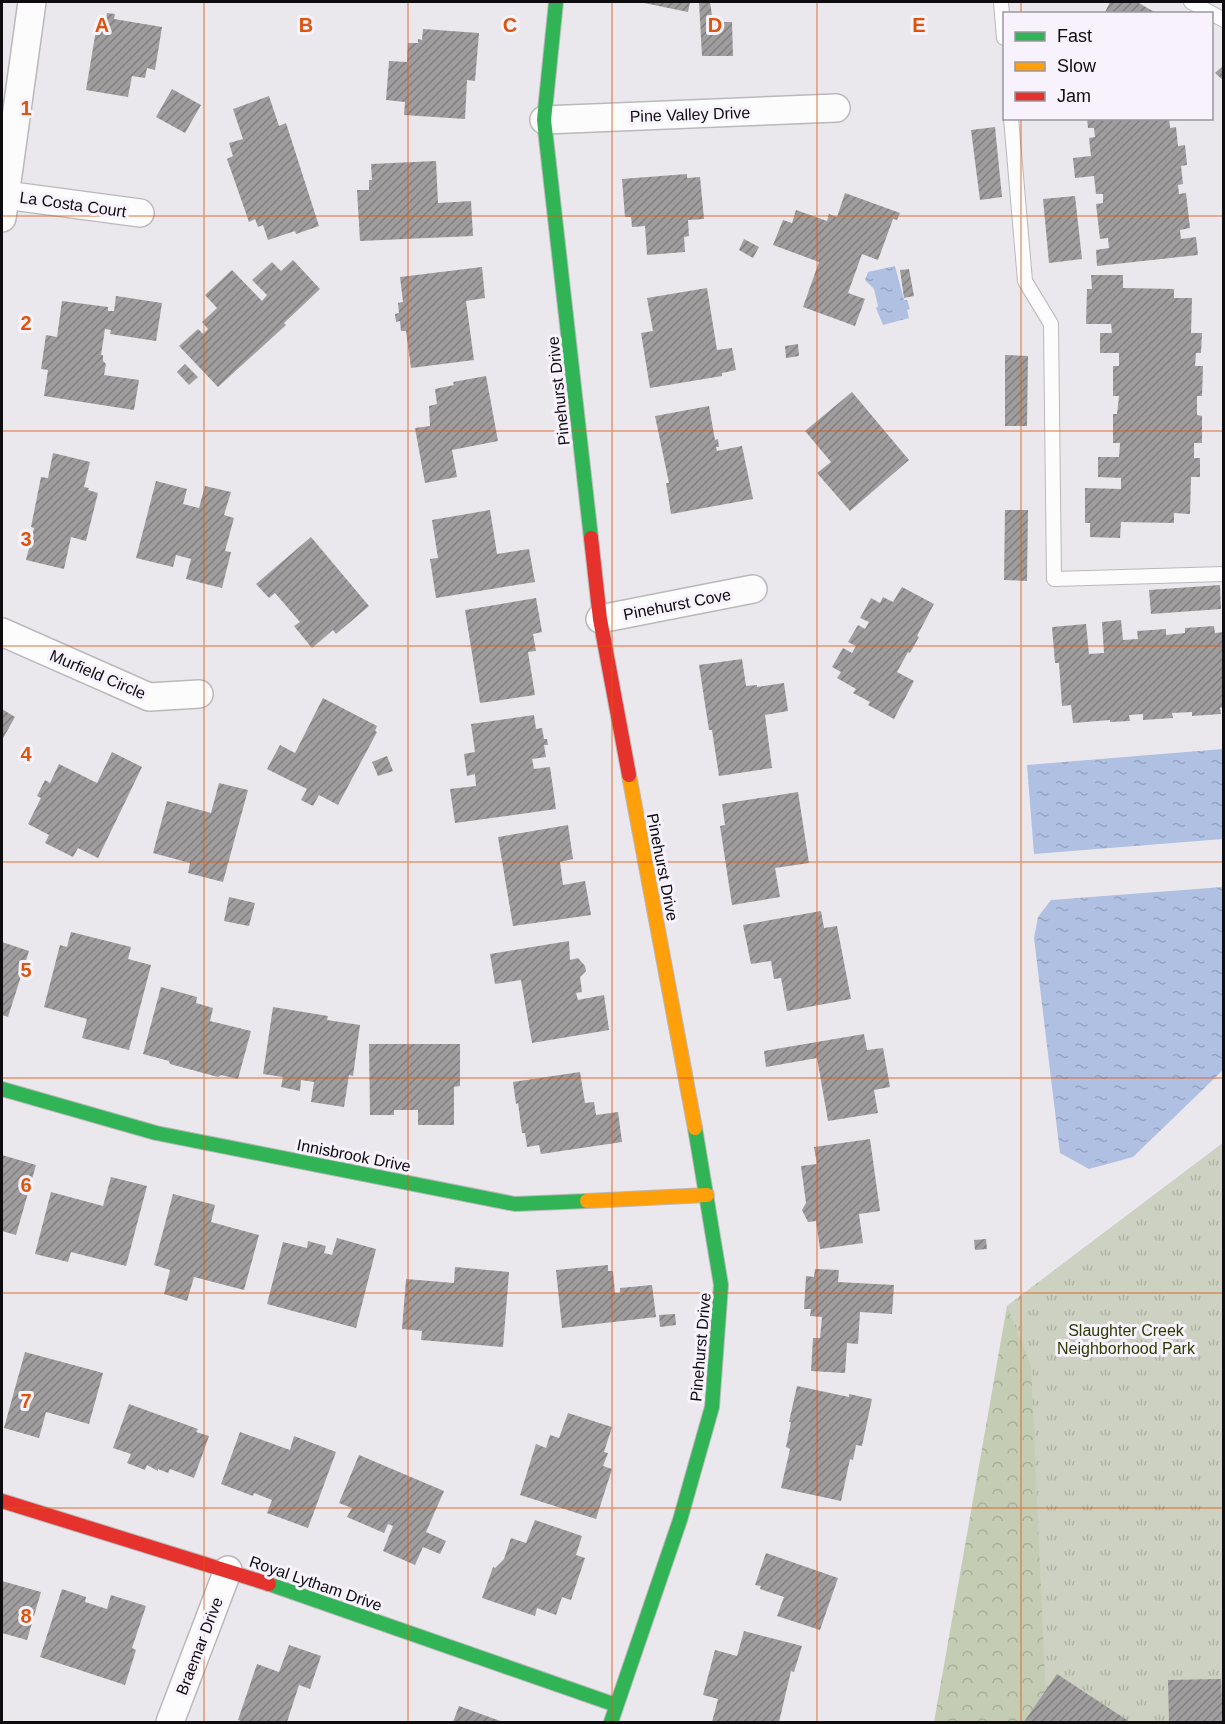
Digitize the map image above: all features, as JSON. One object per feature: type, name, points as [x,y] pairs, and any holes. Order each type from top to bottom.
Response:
[{"type":"street","points":[[3,206],[32,2]]},
{"type":"street","name":"Pinehurst Drive","points":[[556,2],[544,120],[600,618],[722,1285],[712,1407],[680,1520],[611,1722]]},
{"type":"street","name":"Pine Valley Drive","points":[[544,120],[836,108]]},
{"type":"street","name":"La Costa Court","points":[[3,206],[140,213]]},
{"type":"street","name":"Pinehurst Cove","points":[[600,618],[753,589]]},
{"type":"street","name":"Murfield Circle","points":[[2,632],[149,698],[199,694]]},
{"type":"street","name":"Innisbrook Drive","points":[[2,1089],[156,1133],[515,1204],[707,1195]]},
{"type":"street","name":"Royal Lytham Drive","points":[[2,1501],[228,1570],[616,1705]]},
{"type":"street","name":"Braemar Drive","points":[[170,1722],[228,1570]]},
{"type":"lane","points":[[1001,2],[1003,20]]},
{"type":"lane","points":[[1191,2],[1209,12]]},
{"type":"lane","points":[[1011,120],[1025,281],[1051,324],[1054,579],[1224,574]]},
{"type":"green space","name":"Slaughter Creek Neighborhood Park","points":[[1223,1143],[1223,1722],[934,1722],[1007,1306]]},
{"type":"green space","name":"Slaughter Creek Neighborhood Park","points":[[1223,1143],[1223,1722],[1047,1722],[1031,1366],[1007,1306]]},
{"type":"water","points":[[895,266],[904,300],[907,300],[910,309],[907,310],[909,318],[883,325],[876,308],[878,306],[874,289],[865,280],[868,272]]},
{"type":"water","points":[[1223,749],[1223,839],[1034,854],[1027,765]]},
{"type":"water","points":[[1223,887],[1223,1070],[1133,1157],[1089,1169],[1060,1153],[1034,938],[1038,917],[1051,900]]},
{"type":"building","points":[[644,2],[690,2],[688,12]]},
{"type":"building","points":[[699,2],[710,2],[713,22],[732,22],[733,56],[702,56]]},
{"type":"building","points":[[1110,2],[1137,2],[1154,12],[1105,12]]},
{"type":"building","points":[[107,13],[115,14],[114,19],[162,27],[155,70],[147,68],[145,78],[132,76],[128,97],[86,90],[98,18],[106,19]]},
{"type":"building","points":[[423,29],[479,33],[475,81],[467,80],[465,119],[404,115],[405,102],[386,100],[389,61],[407,62],[408,43],[418,43],[418,39],[422,40]]},
{"type":"building","points":[[1224,65],[1224,81],[1215,73]]},
{"type":"building","points":[[172,89],[201,105],[185,133],[156,117]]},
{"type":"building","points":[[269,96],[279,126],[286,123],[319,226],[268,240],[263,225],[258,227],[255,219],[249,222],[227,159],[233,156],[229,143],[243,139],[233,109]]},
{"type":"building","points":[[1087,120],[1169,120],[1170,128],[1176,127],[1178,146],[1185,145],[1187,165],[1181,166],[1183,184],[1178,185],[1179,194],[1186,193],[1190,228],[1180,230],[1181,239],[1196,237],[1198,255],[1097,266],[1096,250],[1109,248],[1108,238],[1100,239],[1096,204],[1103,203],[1103,194],[1096,194],[1094,176],[1075,178],[1073,158],[1091,156],[1089,138],[1095,137],[1094,128],[1088,128]]},
{"type":"building","points":[[995,127],[1002,197],[980,200],[971,130]]},
{"type":"building","points":[[436,161],[438,203],[471,201],[473,236],[360,241],[357,190],[369,190],[369,180],[372,180],[371,164]]},
{"type":"building","points":[[687,174],[687,178],[700,177],[704,219],[688,220],[689,236],[684,237],[685,252],[647,255],[645,226],[632,227],[631,217],[625,217],[622,179]]},
{"type":"building","points":[[845,193],[900,213],[897,220],[893,219],[878,260],[862,254],[848,293],[865,299],[855,326],[803,307],[819,262],[773,245],[783,220],[792,223],[796,210],[827,221],[829,214],[837,217]]},
{"type":"building","points":[[1075,196],[1082,259],[1049,263],[1043,199]]},
{"type":"building","points":[[744,239],[759,247],[753,258],[739,250]]},
{"type":"building","points":[[293,260],[320,289],[284,323],[286,325],[218,387],[179,346],[198,329],[203,334],[208,329],[202,322],[217,308],[205,295],[232,270],[262,301],[267,295],[252,280],[272,262],[281,271]]},
{"type":"building","points":[[482,267],[485,298],[466,301],[474,360],[411,368],[406,331],[401,331],[400,321],[396,322],[395,314],[399,313],[398,303],[403,302],[400,277]]},
{"type":"building","points":[[909,269],[914,296],[904,298],[900,270]]},
{"type":"building","points":[[1091,275],[1123,275],[1123,288],[1174,289],[1174,298],[1192,298],[1191,333],[1202,333],[1201,353],[1196,353],[1195,366],[1203,366],[1202,396],[1197,396],[1197,415],[1202,416],[1202,443],[1194,443],[1194,458],[1200,458],[1200,477],[1191,477],[1190,514],[1174,513],[1174,523],[1121,522],[1120,538],[1090,537],[1090,523],[1085,523],[1085,488],[1121,489],[1121,478],[1098,477],[1098,457],[1119,457],[1120,443],[1113,443],[1113,414],[1117,414],[1119,396],[1113,396],[1113,366],[1119,366],[1119,353],[1100,353],[1100,333],[1112,333],[1111,324],[1086,324],[1087,289],[1092,289]]},
{"type":"building","points":[[707,288],[717,350],[732,348],[736,370],[722,373],[722,376],[650,388],[641,333],[653,331],[647,298]]},
{"type":"building","points":[[116,296],[162,303],[156,341],[110,334],[111,330],[105,329],[101,355],[106,364],[104,375],[139,380],[134,410],[44,396],[48,370],[41,369],[46,335],[57,337],[62,301],[108,307],[108,311],[114,311]]},
{"type":"building","points":[[798,344],[799,356],[786,358],[785,346]]},
{"type":"building","points":[[1005,355],[1028,356],[1027,426],[1005,426]]},
{"type":"building","points":[[185,364],[198,377],[189,385],[177,372]]},
{"type":"building","points":[[486,376],[498,441],[452,450],[457,477],[425,483],[415,428],[430,426],[429,406],[437,404],[435,389],[454,385],[453,382]]},
{"type":"building","points":[[852,392],[909,460],[850,511],[817,473],[831,462],[805,431]]},
{"type":"building","points":[[709,406],[715,440],[718,439],[717,451],[742,446],[753,499],[671,514],[666,483],[669,483],[655,416]]},
{"type":"building","points":[[53,453],[90,462],[84,487],[98,493],[86,541],[71,537],[64,569],[26,560],[34,528],[31,527],[41,477],[48,478]]},
{"type":"building","points":[[156,481],[187,489],[183,504],[199,508],[205,486],[231,492],[224,515],[234,518],[225,551],[231,552],[222,588],[186,579],[191,559],[176,555],[173,567],[136,558]]},
{"type":"building","points":[[490,510],[497,554],[529,549],[535,582],[436,598],[430,559],[438,558],[432,520]]},
{"type":"building","points":[[1005,510],[1028,510],[1027,581],[1004,580]]},
{"type":"building","points":[[311,537],[369,606],[336,634],[333,630],[312,648],[294,626],[300,622],[275,593],[269,598],[256,584]]},
{"type":"building","points":[[1220,585],[1221,609],[1151,614],[1149,590]]},
{"type":"building","points":[[902,587],[934,604],[917,636],[919,637],[897,672],[914,681],[894,719],[868,705],[870,702],[853,693],[856,689],[837,678],[841,672],[832,667],[843,648],[852,653],[856,646],[848,642],[858,625],[865,629],[869,622],[860,618],[871,598],[880,603],[883,597],[893,602]]},
{"type":"building","points":[[536,598],[542,632],[533,634],[536,651],[528,652],[535,695],[480,703],[465,610]]},
{"type":"building","points":[[1121,620],[1123,640],[1138,639],[1137,631],[1166,629],[1166,635],[1185,633],[1185,628],[1214,626],[1215,633],[1224,632],[1224,707],[1220,708],[1221,714],[1192,716],[1192,712],[1172,713],[1173,718],[1143,720],[1143,714],[1129,715],[1130,721],[1073,723],[1071,705],[1062,706],[1059,663],[1055,663],[1052,627],[1086,624],[1089,654],[1104,653],[1102,622]]},
{"type":"building","points":[[742,659],[746,686],[757,685],[757,687],[784,683],[788,711],[765,715],[772,768],[719,776],[699,665]]},
{"type":"building","points":[[323,698],[377,726],[375,731],[377,732],[338,805],[319,795],[313,806],[301,800],[307,789],[267,769],[280,745],[295,753]]},
{"type":"building","points":[[2,709],[15,717],[2,740]]},
{"type":"building","points":[[534,715],[536,729],[542,728],[548,745],[544,745],[546,757],[532,759],[534,769],[550,767],[556,809],[455,823],[450,789],[476,786],[475,774],[467,776],[464,754],[475,752],[471,724]]},
{"type":"building","points":[[112,752],[142,767],[98,858],[78,848],[73,857],[45,843],[49,835],[28,824],[41,798],[37,796],[45,780],[50,783],[59,764],[97,783]]},
{"type":"building","points":[[387,756],[393,771],[378,776],[372,762]]},
{"type":"building","points":[[219,783],[248,790],[223,882],[188,873],[190,863],[153,853],[167,801],[211,813]]},
{"type":"building","points":[[798,792],[809,863],[775,868],[780,897],[732,905],[720,826],[725,825],[722,804]]},
{"type":"building","points":[[568,825],[573,859],[560,862],[563,885],[585,881],[591,915],[513,926],[498,837]]},
{"type":"building","points":[[229,897],[255,903],[249,926],[224,921]]},
{"type":"building","points":[[821,911],[824,928],[837,926],[851,999],[787,1011],[781,978],[774,979],[771,961],[751,964],[743,925]]},
{"type":"building","points":[[71,932],[131,947],[128,959],[151,965],[129,1050],[82,1038],[87,1019],[44,1007],[60,945],[67,947]]},
{"type":"building","points":[[569,941],[570,960],[578,958],[586,971],[580,977],[582,992],[576,993],[578,1000],[604,995],[609,1030],[532,1043],[521,980],[495,984],[490,954]]},
{"type":"building","points":[[2,942],[29,951],[8,1017],[2,1015]]},
{"type":"building","points":[[161,987],[197,997],[196,1003],[213,1008],[210,1021],[251,1031],[238,1079],[221,1075],[218,1077],[143,1054]]},
{"type":"building","points":[[273,1007],[328,1016],[327,1020],[360,1025],[353,1076],[349,1075],[344,1107],[311,1102],[314,1082],[301,1080],[300,1091],[281,1087],[283,1077],[263,1074]]},
{"type":"building","points":[[864,1034],[867,1050],[883,1048],[890,1087],[874,1090],[878,1113],[828,1121],[817,1058],[766,1067],[764,1051]]},
{"type":"building","points":[[369,1044],[460,1044],[460,1086],[454,1087],[454,1125],[418,1125],[418,1110],[394,1110],[394,1115],[370,1115]]},
{"type":"building","points":[[580,1072],[585,1103],[594,1102],[596,1115],[618,1112],[622,1142],[541,1154],[539,1145],[527,1147],[525,1133],[522,1133],[513,1082]]},
{"type":"building","points":[[870,1139],[880,1211],[859,1214],[863,1243],[820,1249],[816,1221],[808,1222],[802,1210],[806,1203],[801,1166],[817,1164],[814,1147]]},
{"type":"building","points":[[2,1155],[36,1165],[16,1235],[2,1231]]},
{"type":"building","points":[[111,1177],[147,1186],[126,1266],[71,1252],[68,1262],[35,1254],[51,1192],[103,1206]]},
{"type":"building","points":[[173,1194],[215,1205],[211,1222],[259,1235],[244,1290],[194,1277],[187,1301],[164,1294],[170,1270],[154,1265]]},
{"type":"building","points":[[337,1238],[376,1249],[356,1328],[267,1304],[283,1242],[307,1248],[308,1241],[326,1246],[324,1253],[332,1255]]},
{"type":"building","points":[[986,1239],[987,1249],[975,1250],[974,1240]]},
{"type":"building","points":[[608,1265],[608,1271],[613,1271],[615,1293],[620,1293],[620,1288],[652,1285],[656,1317],[562,1328],[556,1270]]},
{"type":"building","points":[[455,1267],[509,1272],[503,1347],[421,1340],[422,1331],[402,1329],[406,1279],[454,1283]]},
{"type":"building","points":[[815,1269],[839,1270],[838,1282],[894,1285],[892,1314],[860,1312],[858,1344],[847,1343],[845,1373],[811,1371],[813,1338],[820,1338],[822,1317],[810,1316],[811,1309],[804,1309],[806,1276],[814,1277]]},
{"type":"building","points":[[675,1314],[676,1325],[660,1327],[659,1315]]},
{"type":"building","points":[[25,1352],[103,1373],[89,1424],[46,1412],[39,1438],[4,1428]]},
{"type":"building","points":[[797,1386],[849,1397],[849,1394],[872,1399],[862,1446],[856,1445],[853,1460],[850,1459],[841,1501],[781,1488],[790,1449],[786,1447]]},
{"type":"building","points":[[129,1404],[198,1429],[196,1432],[209,1436],[194,1478],[170,1469],[168,1473],[158,1469],[158,1471],[147,1465],[145,1470],[127,1463],[131,1454],[113,1448]]},
{"type":"building","points":[[568,1413],[612,1427],[604,1452],[608,1453],[603,1466],[612,1469],[596,1519],[520,1495],[536,1444],[546,1448],[550,1435],[559,1438]]},
{"type":"building","points":[[240,1432],[290,1450],[294,1436],[336,1452],[308,1528],[267,1513],[272,1500],[254,1493],[253,1496],[221,1484]]},
{"type":"building","points":[[359,1455],[444,1491],[426,1532],[446,1541],[440,1554],[423,1547],[415,1565],[383,1551],[393,1526],[388,1524],[384,1533],[347,1517],[352,1508],[339,1503]]},
{"type":"building","points":[[535,1520],[582,1536],[576,1555],[585,1558],[571,1600],[562,1597],[556,1615],[537,1608],[535,1616],[482,1598],[493,1567],[495,1568],[504,1559],[511,1538],[526,1543]]},
{"type":"building","points":[[766,1553],[838,1578],[820,1630],[777,1616],[784,1597],[755,1585]]},
{"type":"building","points":[[2,1581],[41,1592],[27,1640],[2,1633]]},
{"type":"building","points":[[62,1589],[86,1597],[85,1602],[107,1609],[111,1595],[146,1606],[132,1648],[136,1650],[125,1685],[40,1657]]},
{"type":"building","points":[[744,1631],[802,1646],[794,1672],[791,1671],[779,1722],[712,1722],[718,1699],[703,1695],[715,1650],[737,1656]]},
{"type":"building","points":[[289,1645],[321,1656],[310,1689],[299,1685],[287,1722],[238,1720],[257,1664],[279,1672]]},
{"type":"building","points":[[1057,1674],[1130,1722],[1024,1722]]},
{"type":"building","points":[[1221,1679],[1223,1722],[1169,1722],[1168,1680]]},
{"type":"building","points":[[459,1706],[503,1722],[453,1722]]},
{"type":"traffic: fast","points":[[556,2],[544,120],[591,538]]},
{"type":"traffic: fast","points":[[2,1089],[156,1133],[515,1204],[587,1201]]},
{"type":"traffic: fast","points":[[611,1722],[680,1520],[712,1407],[721,1285],[695,1128]]},
{"type":"traffic: fast","points":[[269,1584],[616,1705]]},
{"type":"traffic: slow","points":[[629,775],[695,1128]]},
{"type":"traffic: slow","points":[[587,1201],[707,1195]]},
{"type":"traffic: jam","points":[[591,538],[600,619],[629,775]]},
{"type":"traffic: jam","points":[[2,1501],[269,1584]]}]
